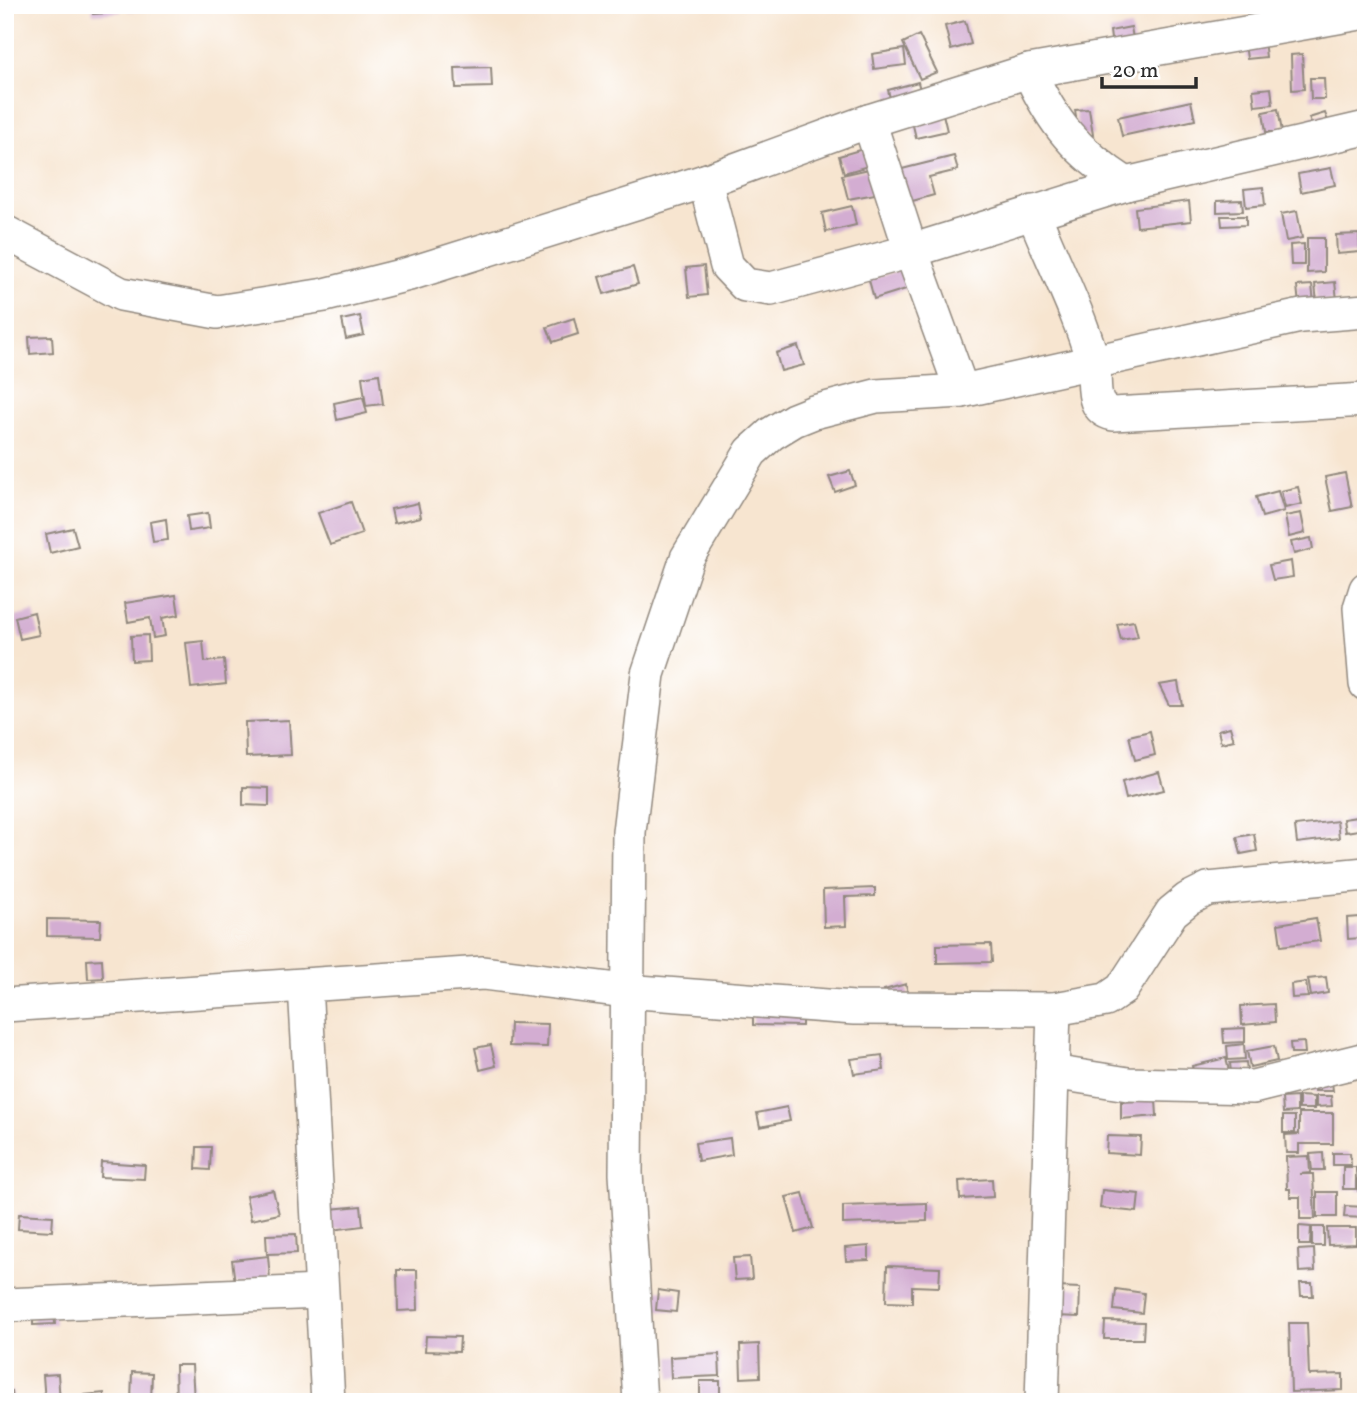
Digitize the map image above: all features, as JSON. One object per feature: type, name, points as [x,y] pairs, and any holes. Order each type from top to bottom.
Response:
[{"type":"street","points":[[5,232],[121,294],[217,312],[325,295],[409,274],[705,181],[869,121],[1029,71],[1366,12]]},
{"type":"street","points":[[1029,71],[1044,105],[1066,136],[1094,163],[1126,184]]},
{"type":"street","points":[[869,121],[911,251],[962,391]]},
{"type":"street","points":[[705,181],[727,266],[734,277],[757,289],[771,289],[911,251],[1126,184],[1366,128]]},
{"type":"street","points":[[1033,212],[1093,360],[1097,405],[1104,412],[1114,414],[1366,400]]},
{"type":"street","points":[[640,1402],[626,1172],[625,991],[629,832],[648,674],[687,558],[751,452],[782,427],[814,412],[876,396],[962,391],[1165,344],[1216,337],[1301,316],[1366,311]]},
{"type":"street","points":[[1366,589],[1360,608],[1366,684]]},
{"type":"street","points":[[5,1005],[483,973],[625,991],[854,1008],[1054,1009],[1106,1000],[1122,989],[1172,912],[1188,899],[1208,889],[1366,874]]},
{"type":"street","points":[[305,985],[328,1402]]},
{"type":"street","points":[[1042,1402],[1054,1009]]},
{"type":"street","points":[[1052,1072],[1128,1084],[1253,1087],[1366,1059]]},
{"type":"street","points":[[5,1305],[321,1292]]},
{"type":"building","points":[[92,5],[121,5],[121,12],[93,14]]},
{"type":"building","points":[[128,5],[148,5],[148,11],[128,11]]},
{"type":"building","points":[[965,21],[971,44],[951,50],[945,26]]},
{"type":"building","points":[[1131,27],[1134,44],[1112,47],[1110,31]]},
{"type":"building","points":[[919,35],[937,72],[920,79],[903,43]]},
{"type":"building","points":[[1264,41],[1266,57],[1247,59],[1245,43]]},
{"type":"building","points":[[904,49],[906,65],[874,69],[872,54]]},
{"type":"building","points":[[1302,54],[1304,89],[1292,90],[1291,55]]},
{"type":"building","points":[[491,67],[492,87],[456,88],[455,68]]},
{"type":"building","points":[[1310,78],[1324,78],[1325,99],[1311,99]]},
{"type":"building","points":[[918,82],[922,98],[892,106],[888,90]]},
{"type":"building","points":[[1271,88],[1273,104],[1255,106],[1253,90]]},
{"type":"building","points":[[1191,101],[1195,120],[1122,136],[1118,117]]},
{"type":"building","points":[[1089,109],[1093,135],[1079,137],[1075,110]]},
{"type":"building","points":[[1278,109],[1282,132],[1266,132],[1263,112]]},
{"type":"building","points":[[1325,113],[1329,124],[1313,129],[1309,118]]},
{"type":"building","points":[[943,114],[947,131],[916,138],[912,121]]},
{"type":"building","points":[[863,149],[868,166],[844,173],[839,156]]},
{"type":"building","points":[[954,156],[958,170],[929,177],[934,195],[898,205],[890,172]]},
{"type":"building","points":[[1331,168],[1335,185],[1301,192],[1298,174]]},
{"type":"building","points":[[869,169],[875,194],[848,199],[842,175]]},
{"type":"building","points":[[1263,187],[1265,205],[1246,207],[1244,189]]},
{"type":"building","points":[[1242,200],[1243,211],[1217,212],[1217,201]]},
{"type":"building","points":[[1189,201],[1191,221],[1137,227],[1135,208]]},
{"type":"building","points":[[852,206],[856,225],[826,232],[822,213]]},
{"type":"building","points":[[1297,211],[1302,238],[1286,241],[1281,214]]},
{"type":"building","points":[[1221,216],[1246,216],[1246,225],[1222,226]]},
{"type":"building","points":[[1359,234],[1360,252],[1337,254],[1336,235]]},
{"type":"building","points":[[1307,238],[1324,238],[1324,272],[1307,273]]},
{"type":"building","points":[[1304,244],[1304,265],[1291,265],[1290,245]]},
{"type":"building","points":[[704,266],[707,295],[689,297],[686,268]]},
{"type":"building","points":[[633,267],[638,284],[604,294],[599,277]]},
{"type":"building","points":[[904,269],[909,288],[874,299],[869,280]]},
{"type":"building","points":[[1335,282],[1337,300],[1317,303],[1315,284]]},
{"type":"building","points":[[1312,285],[1314,304],[1299,305],[1297,286]]},
{"type":"building","points":[[360,316],[364,335],[346,339],[342,320]]},
{"type":"building","points":[[574,318],[578,334],[553,342],[547,327]]},
{"type":"building","points":[[52,336],[53,352],[30,354],[29,337]]},
{"type":"building","points":[[798,346],[804,365],[781,371],[776,353]]},
{"type":"building","points":[[379,374],[383,404],[366,406],[362,377]]},
{"type":"building","points":[[363,397],[367,413],[337,420],[334,403]]},
{"type":"building","points":[[850,471],[855,485],[835,492],[829,477]]},
{"type":"building","points":[[1345,473],[1352,507],[1332,511],[1325,477]]},
{"type":"building","points":[[1298,487],[1302,504],[1285,508],[1281,491]]},
{"type":"building","points":[[1278,491],[1284,511],[1262,517],[1256,497]]},
{"type":"building","points":[[351,502],[362,534],[330,545],[318,513]]},
{"type":"building","points":[[418,503],[421,517],[394,523],[391,509]]},
{"type":"building","points":[[208,513],[210,528],[189,531],[187,516]]},
{"type":"building","points":[[1301,513],[1305,533],[1289,537],[1285,516]]},
{"type":"building","points":[[166,519],[168,540],[153,542],[150,522]]},
{"type":"building","points":[[73,528],[78,546],[50,553],[46,534]]},
{"type":"building","points":[[1311,538],[1313,549],[1294,554],[1291,542]]},
{"type":"building","points":[[1291,561],[1293,577],[1273,580],[1269,565]]},
{"type":"building","points":[[176,595],[179,615],[162,618],[165,636],[153,638],[150,618],[128,622],[125,603]]},
{"type":"building","points":[[34,612],[39,635],[20,639],[15,617]]},
{"type":"building","points":[[1134,621],[1138,637],[1121,640],[1117,624]]},
{"type":"building","points":[[148,635],[149,660],[132,661],[131,636]]},
{"type":"building","points":[[203,641],[205,662],[224,660],[226,684],[191,688],[186,643]]},
{"type":"building","points":[[1178,682],[1182,705],[1169,705],[1159,685]]},
{"type":"building","points":[[289,720],[291,755],[246,757],[245,722]]},
{"type":"building","points":[[1230,727],[1234,740],[1221,743],[1218,730]]},
{"type":"building","points":[[1150,731],[1155,755],[1135,760],[1129,736]]},
{"type":"building","points":[[1159,772],[1164,790],[1126,799],[1122,782]]},
{"type":"building","points":[[243,787],[269,788],[269,806],[243,805]]},
{"type":"building","points":[[1357,817],[1359,830],[1345,832],[1343,819]]},
{"type":"building","points":[[1337,821],[1339,838],[1297,843],[1295,826]]},
{"type":"building","points":[[1254,834],[1257,851],[1241,854],[1237,837]]},
{"type":"building","points":[[875,888],[875,896],[845,897],[846,926],[824,927],[823,890]]},
{"type":"building","points":[[1360,917],[1361,938],[1348,939],[1347,918]]},
{"type":"building","points":[[1316,918],[1320,941],[1281,946],[1278,924]]},
{"type":"building","points":[[47,919],[101,920],[100,937],[47,936]]},
{"type":"building","points":[[991,944],[992,962],[937,963],[937,945]]},
{"type":"building","points":[[102,959],[103,978],[88,979],[87,960]]},
{"type":"building","points":[[1326,977],[1328,993],[1311,996],[1308,979]]},
{"type":"building","points":[[1306,982],[1308,997],[1292,998],[1291,984]]},
{"type":"building","points":[[906,984],[910,1003],[888,1008],[884,990]]},
{"type":"building","points":[[753,1003],[802,1004],[802,1026],[753,1025]]},
{"type":"building","points":[[1274,1004],[1275,1022],[1242,1025],[1241,1006]]},
{"type":"building","points":[[510,1023],[548,1024],[547,1047],[509,1046]]},
{"type":"building","points":[[1245,1028],[1245,1042],[1224,1043],[1223,1029]]},
{"type":"building","points":[[1304,1042],[1305,1053],[1291,1053],[1290,1043]]},
{"type":"building","points":[[1244,1044],[1245,1059],[1228,1060],[1227,1046]]},
{"type":"building","points":[[491,1045],[496,1066],[480,1070],[475,1048]]},
{"type":"building","points":[[1274,1046],[1277,1061],[1250,1067],[1247,1051]]},
{"type":"building","points":[[882,1055],[884,1070],[854,1074],[851,1059]]},
{"type":"building","points":[[1226,1058],[1231,1080],[1197,1087],[1192,1066]]},
{"type":"building","points":[[1246,1062],[1248,1081],[1232,1082],[1230,1063]]},
{"type":"building","points":[[1332,1082],[1333,1091],[1315,1091],[1315,1083]]},
{"type":"building","points":[[1299,1096],[1314,1097],[1314,1109],[1299,1109]]},
{"type":"building","points":[[1316,1096],[1331,1096],[1332,1106],[1316,1107]]},
{"type":"building","points":[[1297,1097],[1297,1112],[1283,1113],[1282,1098]]},
{"type":"building","points":[[1156,1100],[1157,1116],[1121,1119],[1121,1102]]},
{"type":"building","points":[[787,1107],[790,1121],[760,1127],[757,1113]]},
{"type":"building","points":[[1299,1113],[1333,1113],[1333,1144],[1299,1144],[1299,1153],[1286,1153],[1285,1135],[1299,1134]]},
{"type":"building","points":[[1283,1116],[1295,1116],[1295,1133],[1283,1133]]},
{"type":"building","points":[[1107,1136],[1141,1137],[1140,1155],[1106,1153]]},
{"type":"building","points":[[730,1138],[732,1155],[698,1161],[695,1143]]},
{"type":"building","points":[[197,1147],[211,1147],[210,1170],[196,1169]]},
{"type":"building","points":[[1323,1153],[1324,1170],[1312,1170],[1310,1154]]},
{"type":"building","points":[[1333,1153],[1350,1153],[1351,1165],[1333,1165]]},
{"type":"building","points":[[1309,1156],[1310,1173],[1300,1174],[1313,1174],[1315,1219],[1300,1219],[1300,1197],[1290,1197],[1290,1189],[1287,1189],[1286,1157]]},
{"type":"building","points":[[101,1162],[145,1165],[144,1179],[100,1177]]},
{"type":"building","points":[[1343,1167],[1356,1167],[1356,1189],[1343,1189]]},
{"type":"building","points":[[1366,1178],[1366,1191],[1358,1191],[1358,1179]]},
{"type":"building","points":[[992,1179],[993,1197],[960,1199],[959,1181]]},
{"type":"building","points":[[273,1190],[279,1214],[251,1220],[246,1196]]},
{"type":"building","points":[[1102,1190],[1139,1194],[1137,1212],[1100,1208]]},
{"type":"building","points":[[1317,1192],[1337,1192],[1337,1217],[1317,1217]]},
{"type":"building","points":[[803,1193],[813,1228],[796,1233],[786,1197]]},
{"type":"building","points":[[927,1203],[927,1221],[843,1224],[843,1206]]},
{"type":"building","points":[[361,1206],[363,1226],[332,1230],[330,1209]]},
{"type":"building","points":[[1345,1206],[1366,1207],[1366,1218],[1344,1217]]},
{"type":"building","points":[[19,1214],[53,1216],[52,1231],[18,1229]]},
{"type":"building","points":[[1299,1226],[1311,1227],[1310,1245],[1299,1245]]},
{"type":"building","points":[[1312,1227],[1324,1227],[1324,1246],[1312,1246]]},
{"type":"building","points":[[1327,1228],[1356,1228],[1356,1244],[1328,1245]]},
{"type":"building","points":[[296,1234],[297,1253],[267,1254],[266,1235]]},
{"type":"building","points":[[869,1246],[869,1260],[846,1261],[845,1248]]},
{"type":"building","points":[[1314,1249],[1315,1271],[1299,1272],[1298,1250]]},
{"type":"building","points":[[268,1256],[270,1279],[235,1283],[232,1260]]},
{"type":"building","points":[[750,1257],[752,1279],[735,1280],[733,1258]]},
{"type":"building","points":[[887,1266],[940,1268],[939,1287],[912,1286],[912,1303],[886,1302]]},
{"type":"building","points":[[397,1270],[417,1270],[418,1310],[398,1311]]},
{"type":"building","points":[[1300,1283],[1312,1283],[1313,1296],[1301,1296]]},
{"type":"building","points":[[1057,1287],[1080,1288],[1079,1317],[1056,1316]]},
{"type":"building","points":[[1116,1289],[1144,1293],[1142,1313],[1114,1310]]},
{"type":"building","points":[[658,1290],[678,1293],[676,1312],[656,1310]]},
{"type":"building","points":[[54,1311],[55,1324],[33,1325],[33,1312]]},
{"type":"building","points":[[1105,1321],[1144,1322],[1143,1339],[1104,1339]]},
{"type":"building","points":[[1289,1323],[1307,1323],[1309,1375],[1343,1374],[1343,1390],[1291,1392]]},
{"type":"building","points":[[426,1336],[460,1337],[459,1352],[425,1351]]},
{"type":"building","points":[[759,1344],[760,1377],[741,1378],[740,1345]]},
{"type":"building","points":[[719,1354],[720,1376],[671,1378],[670,1357]]},
{"type":"building","points":[[175,1365],[192,1365],[194,1402],[176,1402]]},
{"type":"building","points":[[132,1372],[152,1373],[151,1402],[131,1402]]},
{"type":"building","points":[[58,1374],[60,1402],[45,1402],[43,1375]]},
{"type":"building","points":[[700,1381],[720,1381],[720,1396],[700,1396]]},
{"type":"building","points":[[12,1391],[13,1402],[5,1402],[5,1392]]},
{"type":"building","points":[[104,1393],[105,1402],[85,1402],[85,1395]]}]
